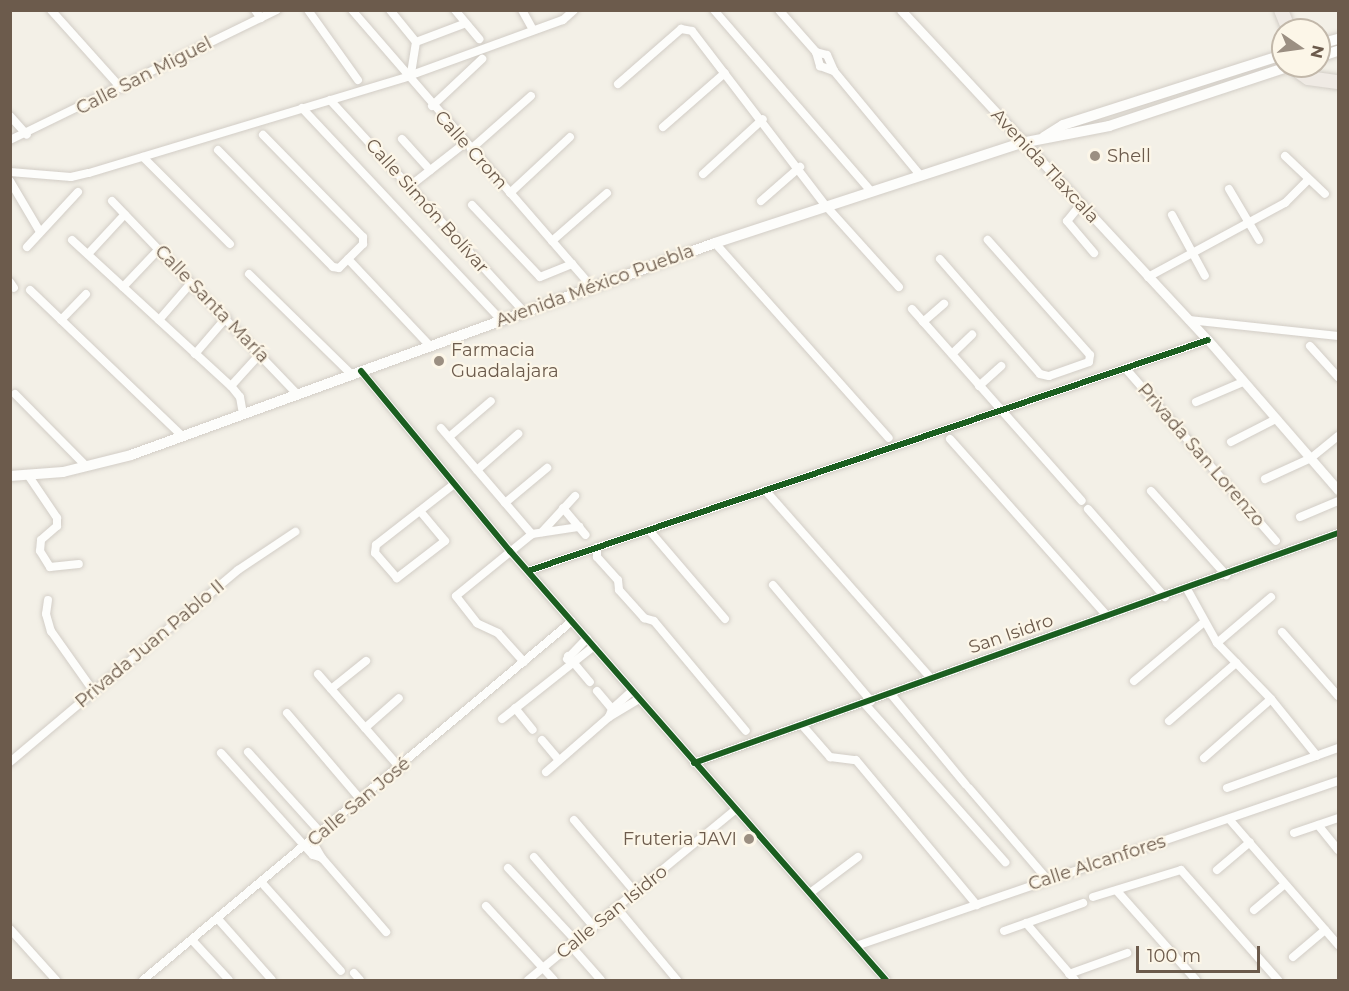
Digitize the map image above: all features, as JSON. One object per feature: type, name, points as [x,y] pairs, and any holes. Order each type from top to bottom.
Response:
[{"type":"highway","points":[[1308,78],[1338,82]]},
{"type":"main road","name":"Avenida México Puebla","points":[[1044,137],[1063,124],[1271,59]]},
{"type":"main road","name":"Avenida México Puebla","points":[[10,476],[86,466],[182,436],[715,243],[1021,143],[1044,137],[1063,138],[1109,126],[1271,73]]},
{"type":"street","points":[[51,10],[121,88]]},
{"type":"street","points":[[255,10],[261,18]]},
{"type":"street","name":"Calle San Miguel","points":[[10,140],[27,135],[277,10]]},
{"type":"street","points":[[308,10],[358,80]]},
{"type":"street","name":"Calle Crom","points":[[352,10],[432,106],[591,287]]},
{"type":"street","points":[[390,10],[416,42]]},
{"type":"street","points":[[455,10],[479,39]]},
{"type":"street","points":[[522,10],[533,30]]},
{"type":"street","points":[[10,172],[71,177],[143,157],[408,76],[563,20],[574,10]]},
{"type":"street","points":[[714,10],[871,191]]},
{"type":"street","points":[[779,10],[816,52],[820,66],[834,71]]},
{"type":"street","name":"Avenida Tlaxcala","points":[[901,10],[1021,143],[1190,320],[1338,490]]},
{"type":"street","points":[[416,42],[466,23]]},
{"type":"street","points":[[618,84],[681,28],[687,28],[800,167],[826,206],[899,287]]},
{"type":"street","points":[[408,76],[416,42]]},
{"type":"street","points":[[816,52],[828,56],[834,71],[920,175]]},
{"type":"street","points":[[432,106],[482,59]]},
{"type":"street","points":[[663,127],[725,73]]},
{"type":"street","points":[[410,186],[430,170],[468,146],[531,96]]},
{"type":"street","name":"Calle Simón Bolívar","points":[[330,100],[524,312]]},
{"type":"street","points":[[302,108],[501,320]]},
{"type":"street","points":[[10,116],[27,135]]},
{"type":"street","points":[[703,174],[763,120]]},
{"type":"street","points":[[218,150],[333,267],[339,268],[363,244],[363,237],[263,135]]},
{"type":"street","points":[[510,193],[570,136]]},
{"type":"street","points":[[402,139],[430,170]]},
{"type":"street","points":[[1285,156],[1325,194]]},
{"type":"street","points":[[143,157],[230,244]]},
{"type":"street","points":[[761,201],[800,167]]},
{"type":"street","points":[[1148,277],[1250,225],[1292,198],[1308,180]]},
{"type":"street","points":[[10,181],[40,232]]},
{"type":"street","points":[[1229,189],[1259,240]]},
{"type":"street","points":[[27,247],[78,192]]},
{"type":"street","points":[[552,241],[607,193]]},
{"type":"street","name":"Calle Santa María","points":[[112,201],[297,394]]},
{"type":"street","points":[[1081,204],[1067,221],[1094,253]]},
{"type":"street","points":[[472,205],[540,277],[572,264]]},
{"type":"street","points":[[88,254],[125,214]]},
{"type":"street","points":[[1172,215],[1205,276]]},
{"type":"street","points":[[72,240],[231,386],[240,397],[243,414]]},
{"type":"street","points":[[940,259],[1040,374],[1049,376],[1089,362],[1090,356],[988,240]]},
{"type":"street","points":[[715,243],[889,438]]},
{"type":"street","points":[[123,287],[159,249]]},
{"type":"street","points":[[348,259],[430,346]]},
{"type":"street","points":[[249,274],[356,373],[886,981]]},
{"type":"street","points":[[159,320],[191,283]]},
{"type":"street","points":[[30,290],[182,436]]},
{"type":"street","points":[[61,320],[87,294]]},
{"type":"street","points":[[923,321],[944,304]]},
{"type":"street","points":[[912,309],[1082,501]]},
{"type":"street","points":[[195,354],[226,318]]},
{"type":"street","points":[[1190,320],[1338,336]]},
{"type":"street","points":[[952,354],[972,335]]},
{"type":"street","points":[[528,571],[1208,340]]},
{"type":"street","points":[[1310,346],[1338,377]]},
{"type":"street","points":[[231,386],[260,354]]},
{"type":"street","points":[[979,386],[1001,366]]},
{"type":"street","points":[[1071,369],[1078,384]]},
{"type":"street","name":"Privada San Lorenzo","points":[[1126,369],[1276,540]]},
{"type":"street","points":[[1196,402],[1243,382]]},
{"type":"street","points":[[15,394],[86,466]]},
{"type":"street","points":[[449,437],[491,401]]},
{"type":"street","points":[[1231,442],[1276,419]]},
{"type":"street","points":[[441,428],[532,534]]},
{"type":"street","points":[[477,470],[518,434]]},
{"type":"street","points":[[1265,479],[1311,458],[1338,436]]},
{"type":"street","points":[[950,439],[1107,616]]},
{"type":"street","points":[[505,503],[546,468]]},
{"type":"street","points":[[28,475],[57,518],[57,526],[41,540],[40,551],[50,567],[80,564]]},
{"type":"street","points":[[420,511],[445,541],[397,578],[374,549],[420,511],[454,484]]},
{"type":"street","points":[[765,490],[931,678]]},
{"type":"street","points":[[1151,491],[1226,575]]},
{"type":"street","points":[[542,532],[575,496]]},
{"type":"street","points":[[1300,517],[1338,501]]},
{"type":"street","points":[[562,508],[586,535]]},
{"type":"street","points":[[1088,509],[1165,597]]},
{"type":"street","points":[[524,662],[498,633],[477,623],[456,596],[532,534],[579,527]]},
{"type":"street","points":[[649,530],[725,619]]},
{"type":"street","name":"Privada Juan Pablo II","points":[[10,762],[238,570],[295,532]]},
{"type":"street","name":"San Isidro","points":[[694,763],[1165,597],[1338,532]]},
{"type":"street","points":[[597,547],[597,557],[618,580],[619,590],[644,618],[654,621],[746,731]]},
{"type":"street","points":[[773,585],[867,702],[1005,862]]},
{"type":"street","points":[[1187,589],[1217,643],[1271,699],[1317,756]]},
{"type":"street","points":[[1217,643],[1271,597]]},
{"type":"street","points":[[48,600],[46,614],[51,632],[94,692]]},
{"type":"street","name":"Calle San José","points":[[143,981],[400,768],[572,621]]},
{"type":"street","points":[[1134,681],[1204,622]]},
{"type":"street","points":[[1282,632],[1338,696]]},
{"type":"street","points":[[570,661],[587,638]]},
{"type":"street","points":[[502,719],[570,661],[594,646]]},
{"type":"street","points":[[332,689],[366,661]]},
{"type":"street","points":[[570,661],[590,682]]},
{"type":"street","points":[[1169,721],[1236,663]]},
{"type":"street","points":[[318,674],[400,768]]},
{"type":"street","points":[[597,691],[613,714]]},
{"type":"street","points":[[546,772],[613,714],[632,691]]},
{"type":"street","points":[[890,693],[1047,879]]},
{"type":"street","points":[[365,728],[399,699]]},
{"type":"street","points":[[613,714],[639,699]]},
{"type":"street","points":[[1204,758],[1271,699]]},
{"type":"street","points":[[515,708],[533,730]]},
{"type":"street","points":[[287,713],[361,800]]},
{"type":"street","points":[[802,725],[834,759],[849,757],[856,760],[977,905]]},
{"type":"street","points":[[542,740],[559,760]]},
{"type":"street","points":[[1227,788],[1338,748]]},
{"type":"street","points":[[248,752],[321,833]]},
{"type":"street","points":[[221,753],[322,858],[386,932]]},
{"type":"street","name":"Calle Alcanfores","points":[[856,946],[1338,781]]},
{"type":"street","name":"Calle San Isidro","points":[[528,981],[736,809]]},
{"type":"street","points":[[1294,833],[1338,818]]},
{"type":"street","points":[[1229,819],[1338,945]]},
{"type":"street","points":[[574,820],[636,893]]},
{"type":"street","points":[[1318,825],[1338,850]]},
{"type":"street","points":[[1217,870],[1250,842]]},
{"type":"street","points":[[534,857],[594,927]]},
{"type":"street","points":[[810,893],[858,857]]},
{"type":"street","points":[[508,868],[573,944],[601,981]]},
{"type":"street","points":[[1093,897],[1180,870],[1278,981]]},
{"type":"street","points":[[262,882],[341,971]]},
{"type":"street","points":[[1254,910],[1286,884]]},
{"type":"street","points":[[1117,891],[1196,981]]},
{"type":"street","points":[[1004,931],[1083,903]]},
{"type":"street","points":[[486,906],[543,968]]},
{"type":"street","points":[[617,908],[677,981]]},
{"type":"street","points":[[218,919],[272,981]]},
{"type":"street","points":[[1026,923],[1072,977],[1127,953]]},
{"type":"street","points":[[10,928],[56,981]]},
{"type":"street","points":[[1293,957],[1325,930]]},
{"type":"street","points":[[192,940],[229,981]]},
{"type":"street","name":"Calle San Isidro","points":[[543,968],[554,981]]},
{"type":"street","points":[[354,973],[360,981]]},
{"type":"cycle path","points":[[528,571],[1208,340]]},
{"type":"cycle path","points":[[361,371],[510,551],[886,980]]},
{"type":"cycle path","points":[[694,763],[1338,533]]},
{"type":"place","name":"Shell","points":[[1095,156]]},
{"type":"place","name":"Farmacia Guadalajara","points":[[439,361]]},
{"type":"place","name":"Fruteria JAVI","points":[[749,839]]}]
